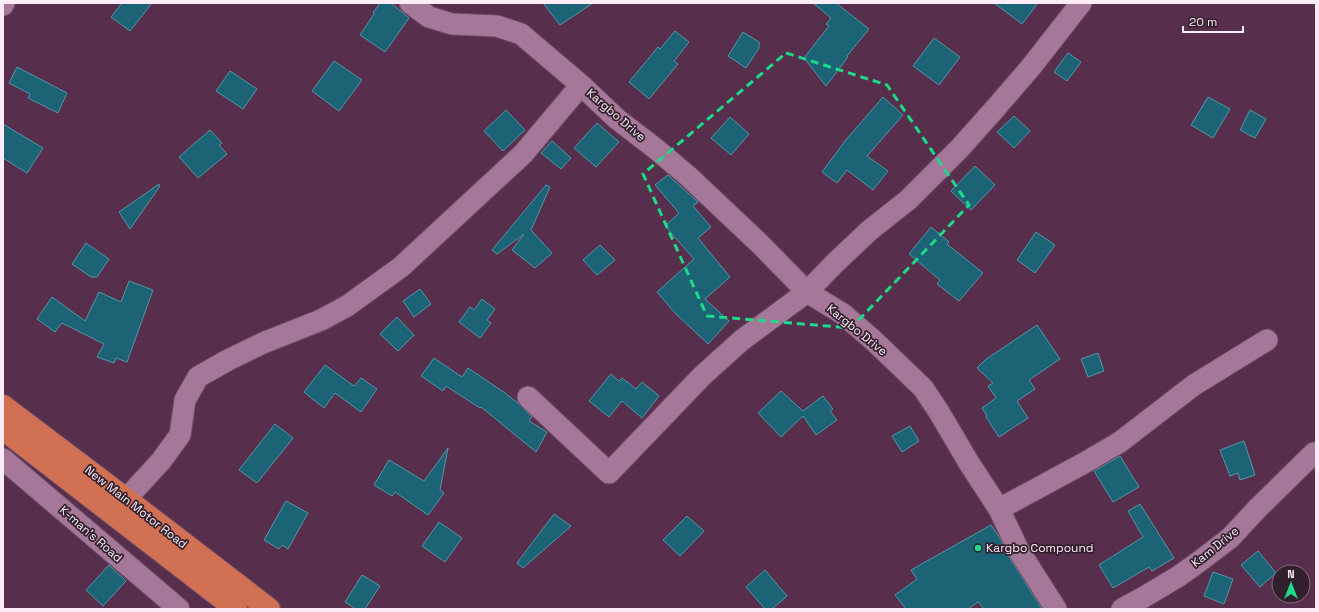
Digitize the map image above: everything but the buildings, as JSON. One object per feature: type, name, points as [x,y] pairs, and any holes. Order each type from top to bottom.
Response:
[{"type":"highway","name":"New Main Motor Road","points":[[3,406],[236,609]]},
{"type":"highway","name":"New Main Motor Road","points":[[3,429],[268,609]]},
{"type":"street","name":"Kargbo Drive","points":[[410,3],[429,17],[452,24],[497,26],[521,34],[581,85],[617,119],[688,176],[760,244],[807,292],[843,314],[872,340],[923,388],[969,463],[999,508],[1019,551],[1056,609]]},
{"type":"street","points":[[528,397],[609,473],[702,376],[742,340],[807,292],[870,230],[908,200],[960,148],[1031,67],[1081,3]]},
{"type":"street","points":[[89,533],[118,506],[161,461],[180,435],[185,400],[198,377],[228,360],[321,320],[348,306],[401,267],[523,154],[581,85]]},
{"type":"street","points":[[999,508],[1086,462],[1120,442],[1194,385],[1266,340]]},
{"type":"street","name":"Kam Drive","points":[[1122,609],[1179,576],[1230,538],[1314,453]]},
{"type":"street","name":"K-man's Road","points":[[3,459],[179,609]]},
{"type":"highlighted area","points":[[786,53],[887,85],[969,205],[851,328],[707,316],[643,174]]},
{"type":"place","name":"Kargbo Compound","points":[[978,548]]}]
